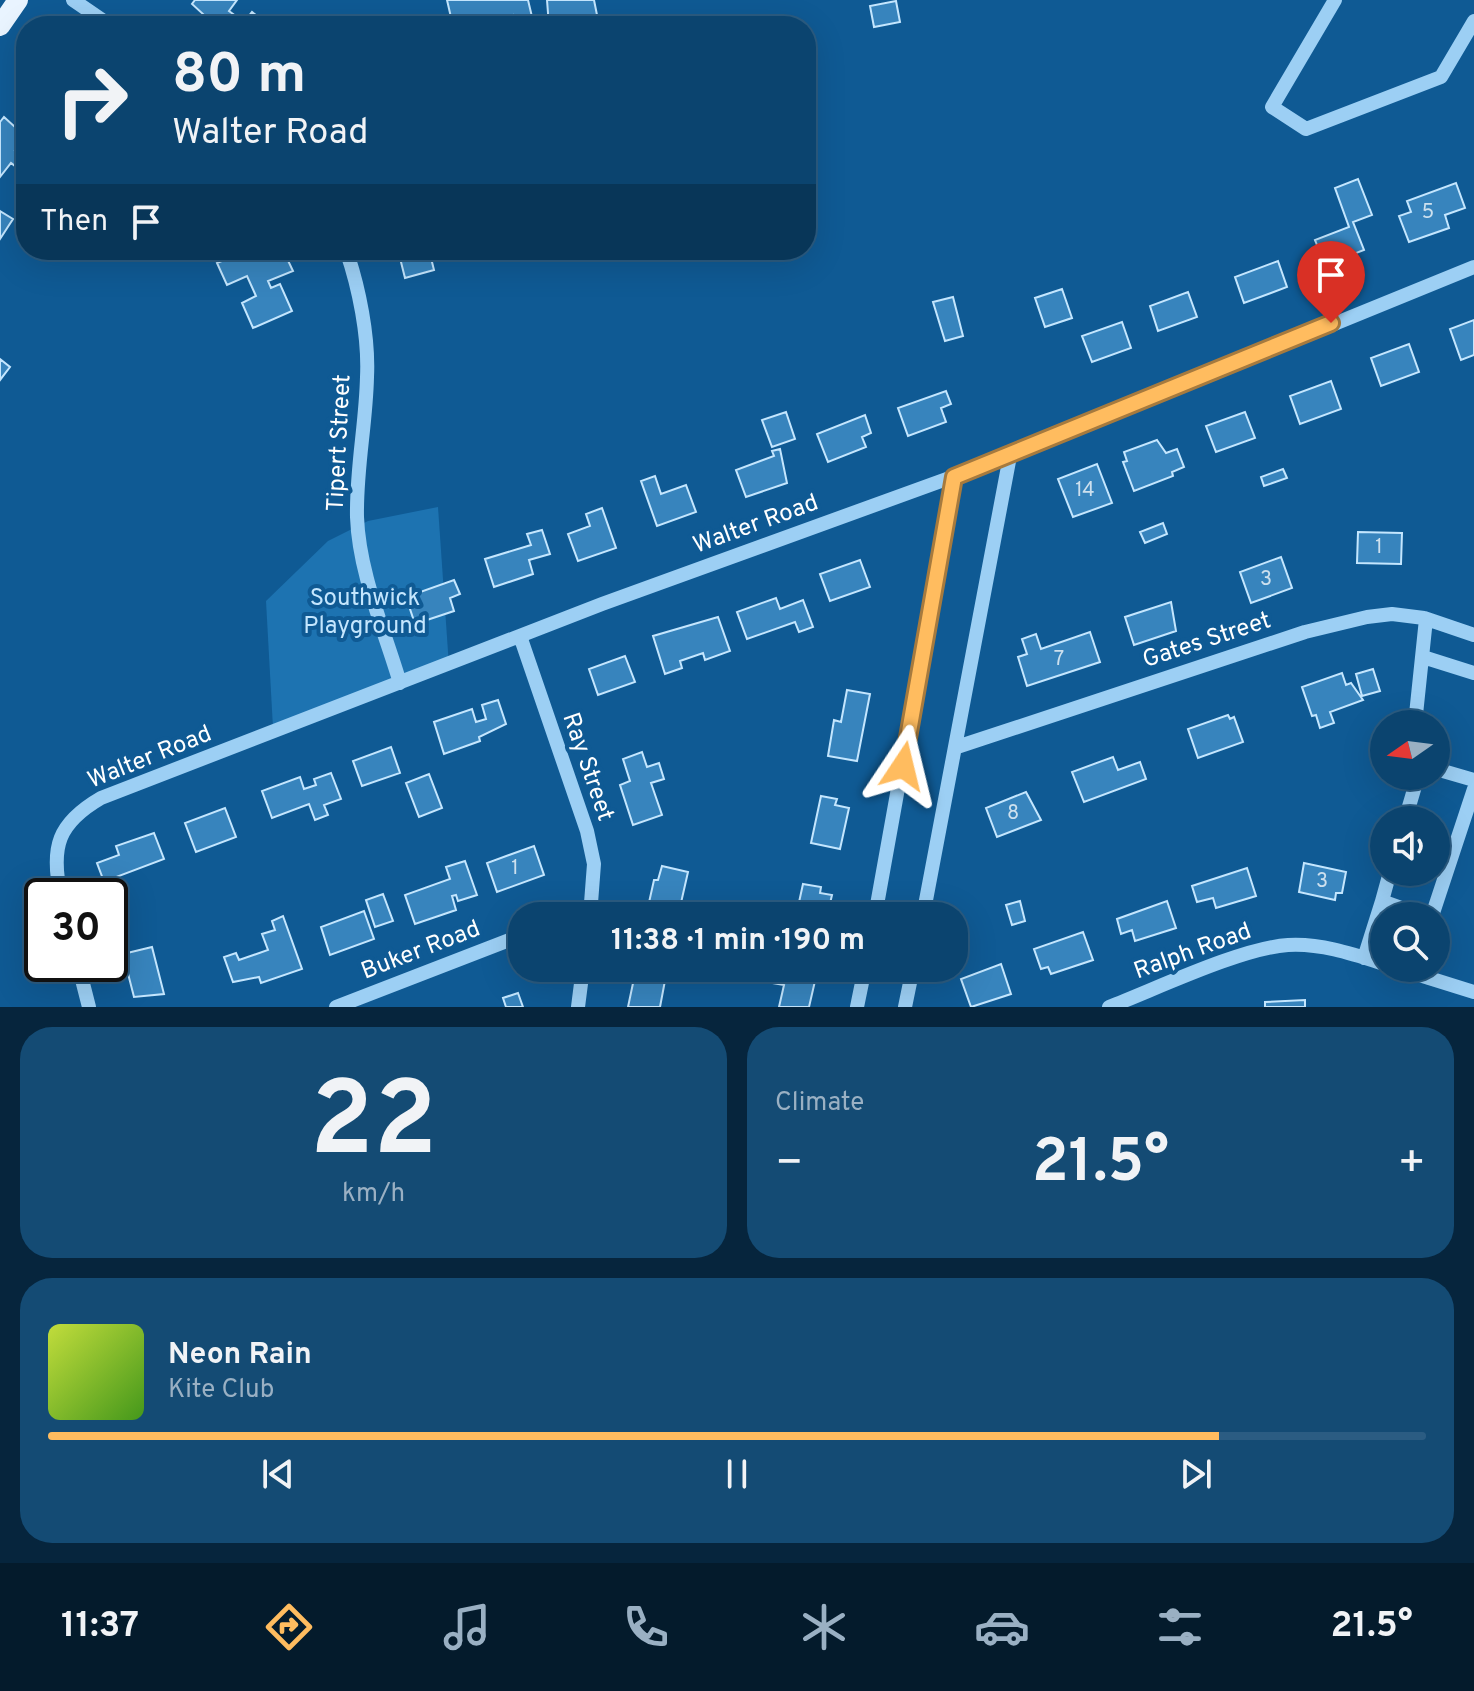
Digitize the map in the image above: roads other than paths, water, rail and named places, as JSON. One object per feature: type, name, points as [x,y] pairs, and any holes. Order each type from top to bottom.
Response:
[{"type":"main road","points":[[0,26],[18,0]]},
{"type":"street","points":[[73,0],[96,16]]},
{"type":"street","points":[[1335,0],[1272,107],[1306,129],[1441,77],[1474,21]]},
{"type":"street","name":"Tipert Street","points":[[348,260],[367,366],[357,468],[357,520],[364,564],[400,683]]},
{"type":"street","name":"Walter Road","points":[[57,878],[60,834],[75,814],[101,798],[520,636],[1010,456],[1474,267]]},
{"type":"street","points":[[926,902],[1010,456]]},
{"type":"street","points":[[878,902],[954,477]]},
{"type":"street","name":"Gates Street","points":[[957,747],[1305,632],[1367,617],[1392,614],[1426,619],[1474,635]]},
{"type":"street","points":[[1417,710],[1426,619]]},
{"type":"street","name":"Ray Street","points":[[520,636],[587,831],[594,864],[591,902]]},
{"type":"street","points":[[1423,657],[1474,673]]},
{"type":"street","points":[[1450,773],[1474,780]]},
{"type":"street","points":[[1437,902],[1474,789]]},
{"type":"street","points":[[1364,958],[1386,886]]},
{"type":"street","name":"Buker Road","points":[[336,1007],[508,940]]},
{"type":"street","name":"Ralph Road","points":[[1109,1007],[1260,949],[1288,945],[1341,951],[1370,960]]},
{"type":"street","points":[[83,982],[89,1007]]},
{"type":"street","points":[[578,1007],[581,982]]},
{"type":"street","points":[[857,1007],[862,982]]},
{"type":"street","points":[[905,1007],[910,982]]},
{"type":"street","points":[[1442,982],[1474,992]]},
{"type":"park label","name":"Southwick Playground","points":[[365,613]]}]
